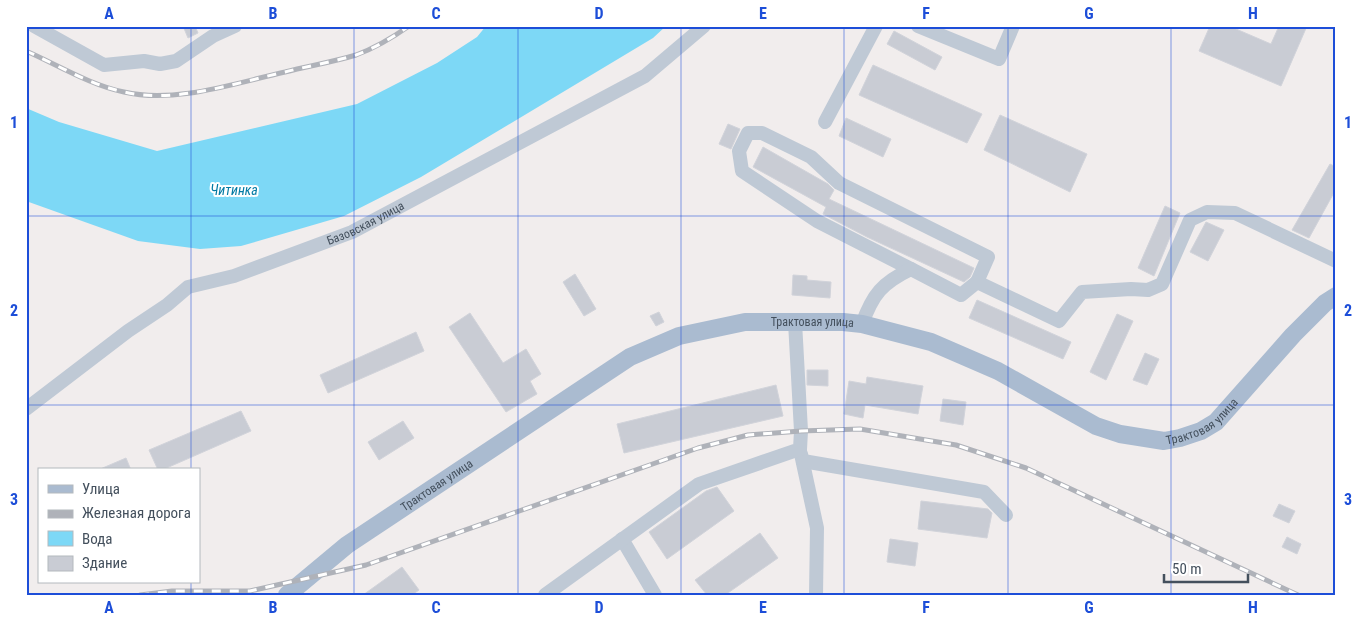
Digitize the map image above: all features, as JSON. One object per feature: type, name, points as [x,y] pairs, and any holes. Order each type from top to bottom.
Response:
[{"type":"main road","name":"Трактовая улица","points":[[287,595],[347,545],[630,357],[679,336],[745,322],[843,322],[862,324],[932,342],[998,371],[1096,426],[1120,434],[1164,440],[1180,438],[1201,431],[1216,422],[1293,335],[1325,303],[1336,296]]},
{"type":"street","points":[[34,26],[104,65],[144,61],[160,64],[176,61],[213,36],[235,26]]},
{"type":"street","name":"Базовская улица","points":[[26,409],[128,331],[167,305],[188,287],[234,276],[352,232],[645,76],[704,26]]},
{"type":"street","points":[[824,122],[876,26]]},
{"type":"street","points":[[918,26],[999,59],[1013,26]]},
{"type":"street","points":[[748,133],[762,133],[811,157],[839,183],[988,257],[976,282],[961,295],[817,221],[742,171],[740,151],[748,133]]},
{"type":"street","points":[[976,282],[1059,321],[1082,292],[1131,289],[1148,290],[1162,284],[1190,220],[1207,212],[1235,213],[1336,261]]},
{"type":"street","points":[[862,324],[878,291],[894,277],[911,269]]},
{"type":"street","points":[[795,322],[801,455],[817,528],[816,595]]},
{"type":"street","points":[[545,595],[699,484],[801,455],[984,492],[1006,515]]},
{"type":"street","points":[[622,539],[655,595]]},
{"type":"water","name":"Читинка","points":[[486,26],[666,26],[653,38],[421,177],[344,216],[241,246],[200,249],[138,241],[26,201],[26,108],[59,122],[157,151],[357,104],[437,63],[477,37]]},
{"type":"building","points":[[183,26],[195,26],[198,33],[188,38]]},
{"type":"building","points":[[1210,26],[1229,26],[1271,44],[1279,26],[1307,26],[1281,86],[1199,51]]},
{"type":"building","points":[[894,31],[942,57],[935,70],[887,44]]},
{"type":"building","points":[[873,65],[982,114],[967,143],[859,95]]},
{"type":"building","points":[[1000,115],[1087,154],[1070,192],[984,150]]},
{"type":"building","points":[[846,118],[891,139],[883,157],[839,136]]},
{"type":"building","points":[[728,124],[740,129],[731,149],[719,144]]},
{"type":"building","points":[[763,147],[828,184],[834,190],[829,199],[974,268],[970,277],[964,282],[867,237],[823,214],[826,207],[753,167]]},
{"type":"building","points":[[1330,164],[1336,167],[1336,189],[1309,238],[1292,230]]},
{"type":"building","points":[[1165,206],[1180,213],[1154,276],[1138,268]]},
{"type":"building","points":[[1206,222],[1224,230],[1208,261],[1190,252]]},
{"type":"building","points":[[575,274],[596,309],[584,316],[563,282]]},
{"type":"building","points":[[793,275],[807,276],[807,280],[831,282],[830,298],[792,295]]},
{"type":"building","points":[[977,300],[1071,342],[1063,359],[969,318]]},
{"type":"building","points":[[659,312],[664,322],[656,326],[650,316]]},
{"type":"building","points":[[470,313],[503,363],[526,349],[541,374],[530,381],[537,394],[506,412],[449,327]]},
{"type":"building","points":[[1117,314],[1133,321],[1106,380],[1090,372]]},
{"type":"building","points":[[416,332],[424,351],[328,393],[320,375]]},
{"type":"building","points":[[1145,353],[1159,359],[1147,385],[1133,380]]},
{"type":"building","points":[[807,370],[828,370],[828,386],[807,385]]},
{"type":"building","points":[[867,377],[923,386],[918,414],[865,405],[863,418],[844,414],[849,381],[866,384]]},
{"type":"building","points":[[776,385],[783,416],[624,453],[617,424]]},
{"type":"building","points":[[943,399],[966,402],[963,425],[940,421]]},
{"type":"building","points":[[241,411],[251,431],[167,468],[157,468],[149,450]]},
{"type":"building","points":[[403,421],[414,438],[379,460],[368,442]]},
{"type":"building","points":[[126,458],[130,468],[103,468]]},
{"type":"building","points":[[717,487],[734,511],[667,559],[649,532],[706,491]]},
{"type":"building","points":[[921,501],[988,509],[992,513],[987,538],[918,529]]},
{"type":"building","points":[[1279,504],[1295,511],[1289,523],[1273,516]]},
{"type":"building","points":[[760,533],[778,558],[725,595],[707,595],[695,580]]},
{"type":"building","points":[[1287,537],[1301,544],[1297,554],[1282,547]]},
{"type":"building","points":[[890,539],[918,543],[915,566],[887,562]]},
{"type":"building","points":[[402,567],[419,590],[412,595],[363,595]]},
{"type":"railway","points":[[26,51],[86,80],[111,89],[144,95],[184,94],[205,91],[356,55],[390,39],[409,26]]},
{"type":"railway","points":[[140,595],[172,591],[250,591],[366,565],[698,448],[748,435],[860,429],[956,445],[1026,468],[1298,595]]}]
